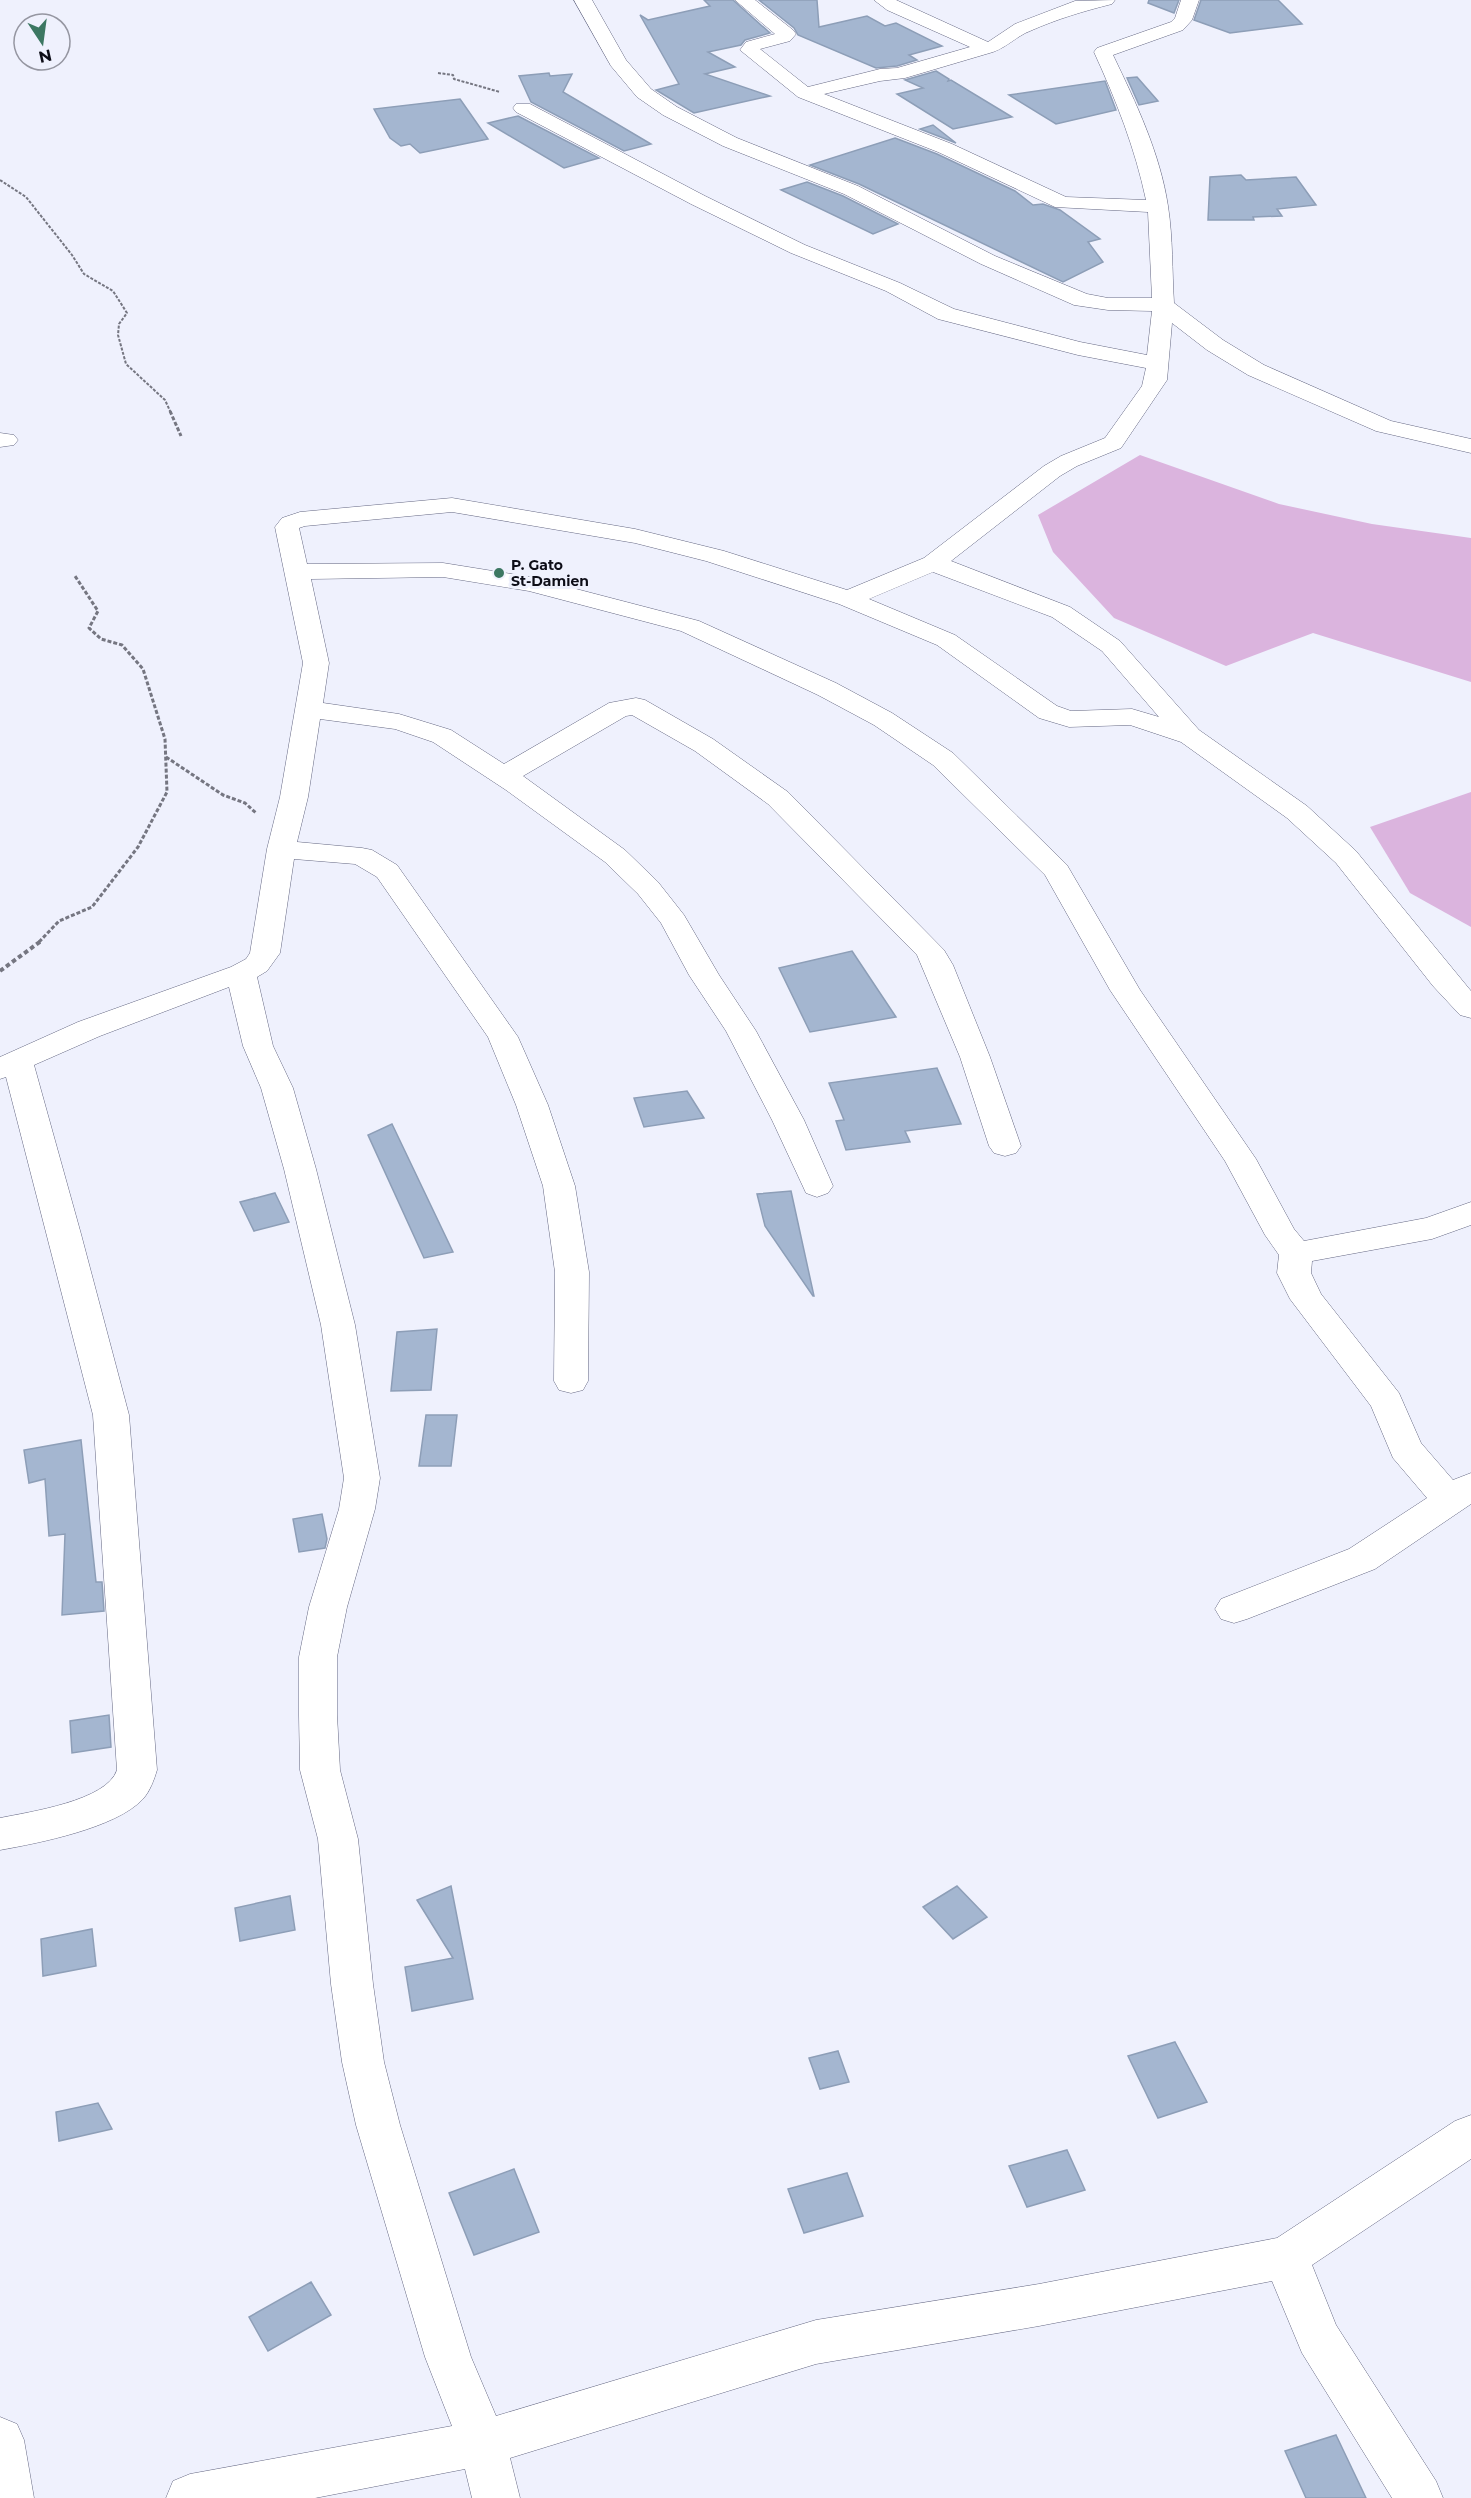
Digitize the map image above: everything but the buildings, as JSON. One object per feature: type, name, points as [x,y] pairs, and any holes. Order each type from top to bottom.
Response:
[{"type":"street","points":[[582,0],[618,62],[644,93],[670,111],[738,146],[851,190],[988,260],[1083,300],[1108,304],[1163,305],[1215,345],[1256,370],[1395,430],[1471,446]]},
{"type":"street","points":[[744,0],[787,34],[784,37],[752,46],[749,50],[806,93],[945,148],[1062,203],[1158,206]]},
{"type":"street","points":[[883,0],[987,48]]},
{"type":"street","points":[[806,93],[880,75],[901,74],[987,48],[1005,41],[1021,28],[1081,5],[1106,0]]},
{"type":"street","points":[[848,600],[933,563],[1052,471],[1069,461],[1113,443],[1154,386],[1163,305],[1158,206],[1147,158],[1127,104],[1103,52],[1177,26],[1183,20],[1190,0]]},
{"type":"street","points":[[523,108],[708,205],[798,249],[893,287],[946,314],[1078,348],[1133,360],[1158,362]]},
{"type":"street","points":[[0,1834],[36,1827],[112,1802],[131,1786],[137,1770],[111,1415],[65,1234],[8,1065],[89,1029],[241,973],[257,965],[265,954],[282,843],[294,797],[316,663],[295,572],[287,527],[291,523],[300,519],[452,505],[635,536],[715,556],[848,600],[946,640],[1048,712],[1059,717],[1132,717],[1190,736]]},
{"type":"street","points":[[933,563],[1060,612],[1118,652],[1190,736],[1297,812],[1346,857],[1444,980],[1471,1009]]},
{"type":"street","points":[[295,572],[443,570],[530,585],[690,626],[827,689],[883,719],[943,759],[1057,871],[1125,990],[1240,1159],[1281,1234],[1296,1253],[1294,1273],[1307,1299],[1387,1402],[1406,1449],[1460,1493],[1362,1559],[1234,1610]]},
{"type":"street","points":[[504,776],[618,709],[636,706],[704,745],[778,798],[934,956],[975,1057],[1005,1146]]},
{"type":"street","points":[[308,710],[399,722],[442,736],[504,776],[615,856],[648,888],[674,921],[704,975],[741,1031],[788,1120],[817,1186]]},
{"type":"street","points":[[282,843],[362,856],[387,871],[503,1037],[532,1105],[559,1186],[572,1272],[571,1381]]},
{"type":"street","points":[[241,973],[258,1046],[277,1088],[297,1157],[338,1325],[362,1478],[357,1509],[328,1607],[318,1657],[318,1715],[320,1770],[338,1839],[352,1984],[363,2062],[378,2125],[448,2357],[483,2443],[496,2498]]},
{"type":"street","points":[[1296,1253],[1432,1228],[1471,1213]]},
{"type":"street","points":[[189,2498],[483,2443],[816,2342],[1040,2305],[1286,2257],[1471,2134]]},
{"type":"street","points":[[1286,2257],[1318,2338],[1419,2498]]},
{"type":"street","points":[[0,2440],[10,2498]]},
{"type":"path","points":[[438,73],[453,75],[454,79],[510,96],[523,108]]},
{"type":"path","points":[[0,180],[26,197],[72,255],[84,274],[112,291],[127,313],[119,324],[118,335],[126,364],[165,400],[181,436]]},
{"type":"path","points":[[0,971],[43,939],[59,921],[92,907],[138,847],[167,792],[165,739],[143,669],[122,645],[101,639],[89,628],[98,610],[75,576]]},
{"type":"path","points":[[166,757],[223,795],[245,803],[282,843]]},
{"type":"shaded area","points":[[1140,455],[1279,504],[1372,524],[1471,538],[1471,682],[1313,633],[1226,666],[1114,618],[1053,552],[1038,515]]},
{"type":"shaded area","points":[[1471,792],[1471,927],[1410,893],[1370,827]]},
{"type":"place","name":"P. Gato St-Damien","points":[[499,573]]}]
